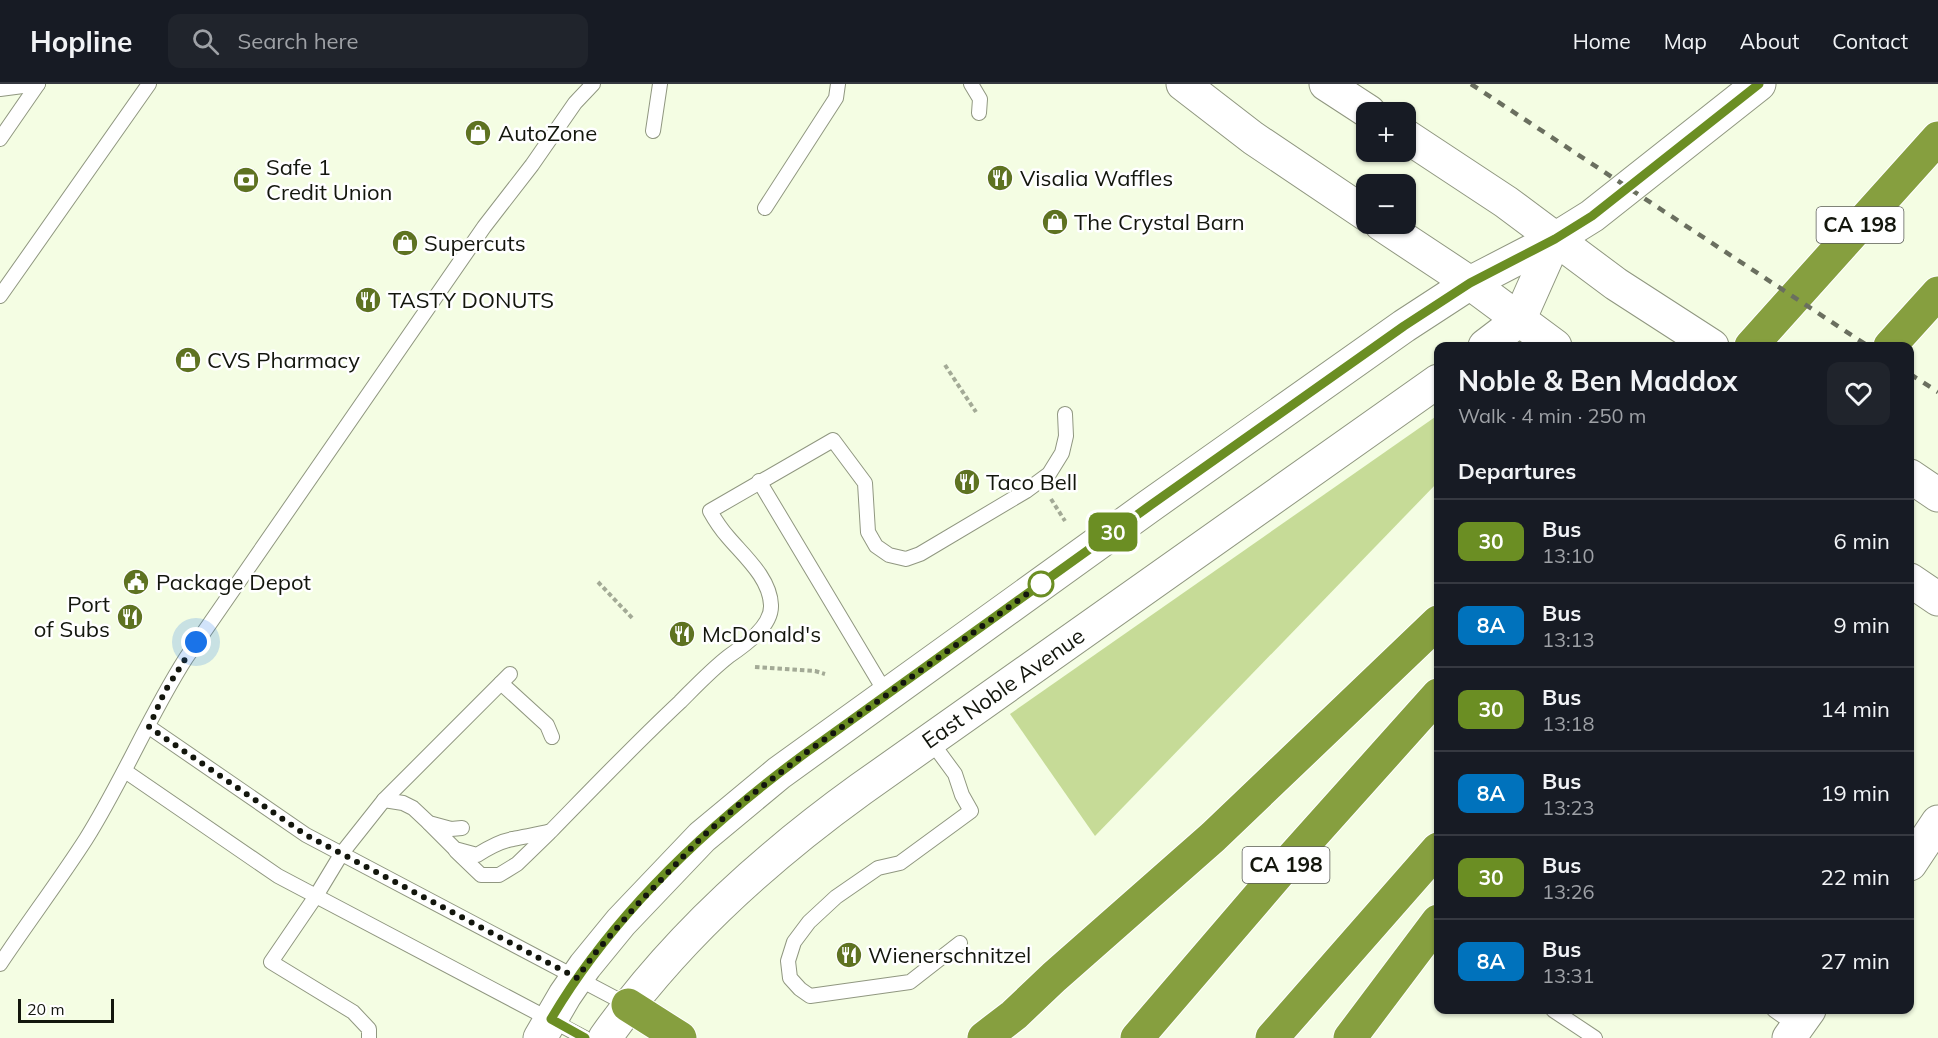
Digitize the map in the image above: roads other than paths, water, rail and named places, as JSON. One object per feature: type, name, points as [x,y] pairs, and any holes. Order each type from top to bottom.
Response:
[{"type":"highway","name":"CA 198","points":[[1755,342],[1938,138]]},
{"type":"highway","points":[[1894,342],[1938,293]]},
{"type":"highway","points":[[1746,342],[1781,312]]},
{"type":"highway","points":[[984,1038],[1014,1015],[1213,837],[1434,626]]},
{"type":"highway","name":"CA 198","points":[[1137,1038],[1244,913],[1434,699]]},
{"type":"highway","points":[[1272,1038],[1434,854]]},
{"type":"highway","points":[[1350,1038],[1434,926]]},
{"type":"highway","points":[[628,1005],[680,1038]]},
{"type":"main road","points":[[1183,84],[1253,138],[1356,207]]},
{"type":"main road","points":[[1326,84],[1356,104]]},
{"type":"main road","points":[[545,1029],[577,978],[621,922],[702,837],[779,773],[1394,333],[1470,283],[1555,239],[1601,209],[1759,84]]},
{"type":"main road","points":[[1416,143],[1506,202],[1616,284],[1706,342]]},
{"type":"main road","points":[[1396,234],[1470,283],[1549,342]]},
{"type":"main road","points":[[1490,342],[1519,320],[1555,239]]},
{"type":"main road","name":"East Noble Avenue","points":[[605,1038],[628,1005],[690,935],[778,852],[834,808],[1434,384]]},
{"type":"main road","points":[[1914,583],[1938,599]]},
{"type":"main road","points":[[1914,853],[1938,822]]},
{"type":"lane","points":[[0,89],[38,84],[0,139]]},
{"type":"lane","points":[[0,296],[149,84]]},
{"type":"lane","points":[[0,964],[86,839],[149,727],[165,691],[232,590],[484,227],[532,165],[575,103],[592,84]]},
{"type":"lane","points":[[653,131],[660,84]]},
{"type":"lane","points":[[765,208],[836,98],[838,84]]},
{"type":"lane","points":[[971,84],[980,99],[979,113]]},
{"type":"lane","points":[[384,800],[403,802],[413,808],[481,875],[499,875],[517,864],[710,671],[751,640],[765,622],[771,607],[764,581],[726,535],[710,511],[833,440],[865,483],[868,532],[876,546],[889,555],[906,559],[920,554],[1026,491],[1048,474],[1062,453],[1065,414]]},
{"type":"lane","points":[[759,481],[887,695]]},
{"type":"lane","points":[[369,1038],[369,1029],[353,1012],[271,962],[342,853],[384,800],[506,678],[547,725],[552,737]]},
{"type":"lane","points":[[149,727],[306,835],[628,1005]]},
{"type":"lane","points":[[930,740],[955,774],[962,795],[971,811],[900,863],[878,868],[836,897],[809,922],[794,942],[788,962],[790,978],[810,996],[910,982],[960,943]]},
{"type":"lane","points":[[125,771],[278,876],[545,1029],[585,1038]]},
{"type":"lane","points":[[429,822],[451,829],[462,828]]},
{"type":"lane","points":[[455,849],[477,855],[511,839],[551,831]]},
{"type":"lane","points":[[1559,1014],[1595,1038]]},
{"type":"railway","points":[[1471,84],[1862,342]]},
{"type":"railway","points":[[1914,377],[1938,392]]},
{"type":"place","name":"AutoZone","points":[[478,133]]},
{"type":"place","name":"Visalia Waffles","points":[[1000,178]]},
{"type":"place","name":"Safe 1 Credit Union","points":[[246,180]]},
{"type":"place","name":"The Crystal Barn","points":[[1055,222]]},
{"type":"place","name":"Supercuts","points":[[405,243]]},
{"type":"place","name":"TASTY DONUTS","points":[[368,300]]},
{"type":"place","name":"CVS Pharmacy","points":[[188,360]]},
{"type":"place","name":"Taco Bell","points":[[967,482]]},
{"type":"place","name":"Package Depot","points":[[136,582]]},
{"type":"place","name":"Port of Subs","points":[[130,617]]},
{"type":"place","name":"McDonald's","points":[[682,634]]},
{"type":"place","name":"Wienerschnitzel","points":[[849,955]]}]
